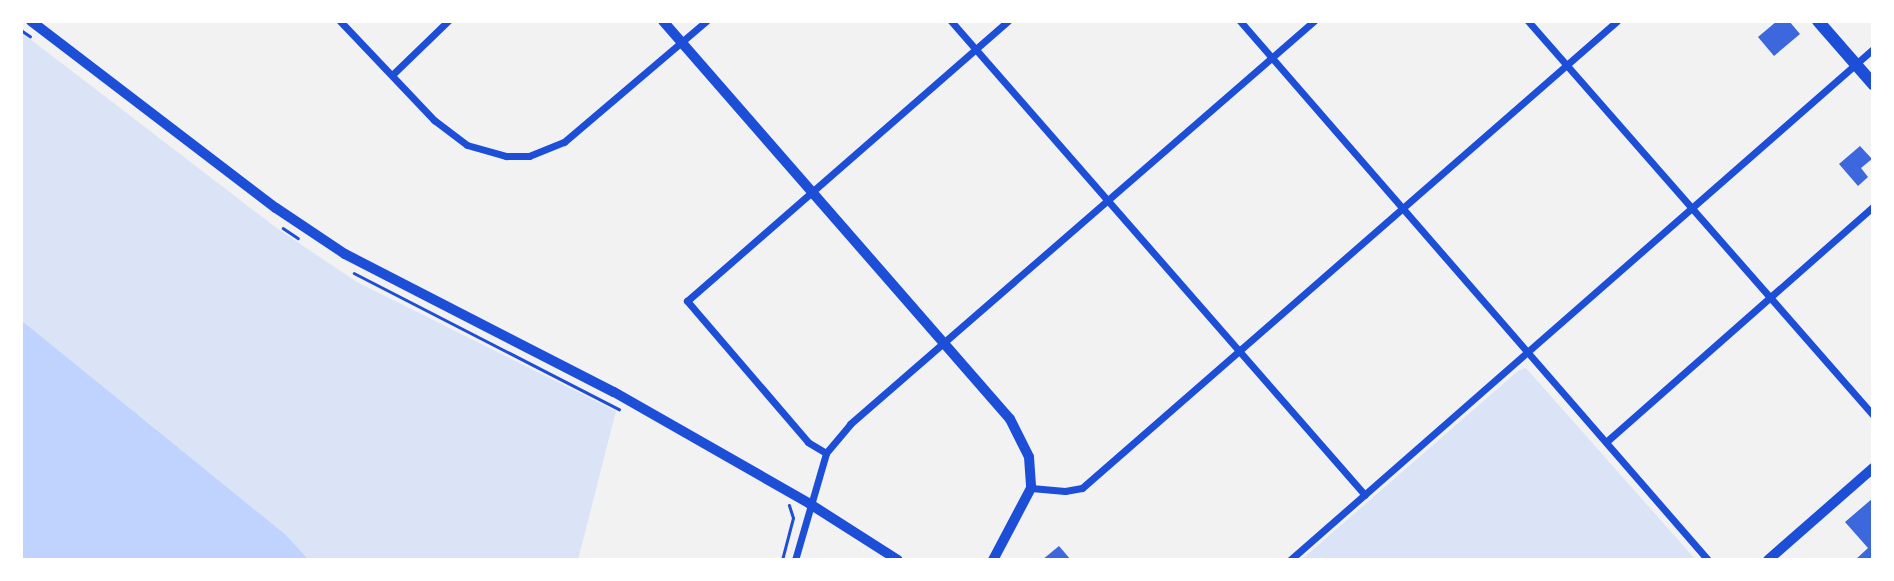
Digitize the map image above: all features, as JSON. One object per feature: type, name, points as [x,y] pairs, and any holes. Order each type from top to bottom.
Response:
[{"type":"main road","points":[[1818,21],[1873,84]]},
{"type":"street","points":[[32,21],[276,208],[345,254],[614,393],[810,504],[898,560]]},
{"type":"street","points":[[340,21],[434,120],[467,145],[506,156],[529,156],[584,128],[706,21]]},
{"type":"street","points":[[392,75],[449,21]]},
{"type":"street","points":[[663,21],[1010,419],[1028,457],[1031,488],[993,560]]},
{"type":"street","points":[[951,21],[1365,495]]},
{"type":"street","points":[[826,453],[808,442],[687,301],[1008,21]]},
{"type":"street","points":[[1240,21],[1708,560]]},
{"type":"street","points":[[795,560],[826,453],[850,424],[1314,21]]},
{"type":"street","points":[[1528,21],[1873,415]]},
{"type":"street","points":[[1031,488],[1065,491],[1083,488],[1617,21]]},
{"type":"street","points":[[1290,560],[1873,49]]},
{"type":"street","points":[[1606,442],[1873,207]]},
{"type":"street","points":[[1768,560],[1873,468]]},
{"type":"path","points":[[782,560],[791,512]]},
{"type":"shaded area","points":[[21,32],[278,229],[357,282],[616,411],[578,560],[309,560],[286,535],[21,320]]},
{"type":"shaded area","points":[[1526,368],[1696,560],[1301,560],[1519,370]]},
{"type":"water","points":[[21,320],[286,535],[309,560],[22,560]]},
{"type":"building","points":[[1777,21],[1789,21],[1800,34],[1774,56],[1758,37]]},
{"type":"building","points":[[1860,146],[1872,159],[1861,168],[1868,177],[1858,186],[1839,164]]},
{"type":"building","points":[[1873,498],[1873,560],[1855,560],[1868,548],[1845,522]]},
{"type":"building","points":[[1059,546],[1071,560],[1042,560]]}]
